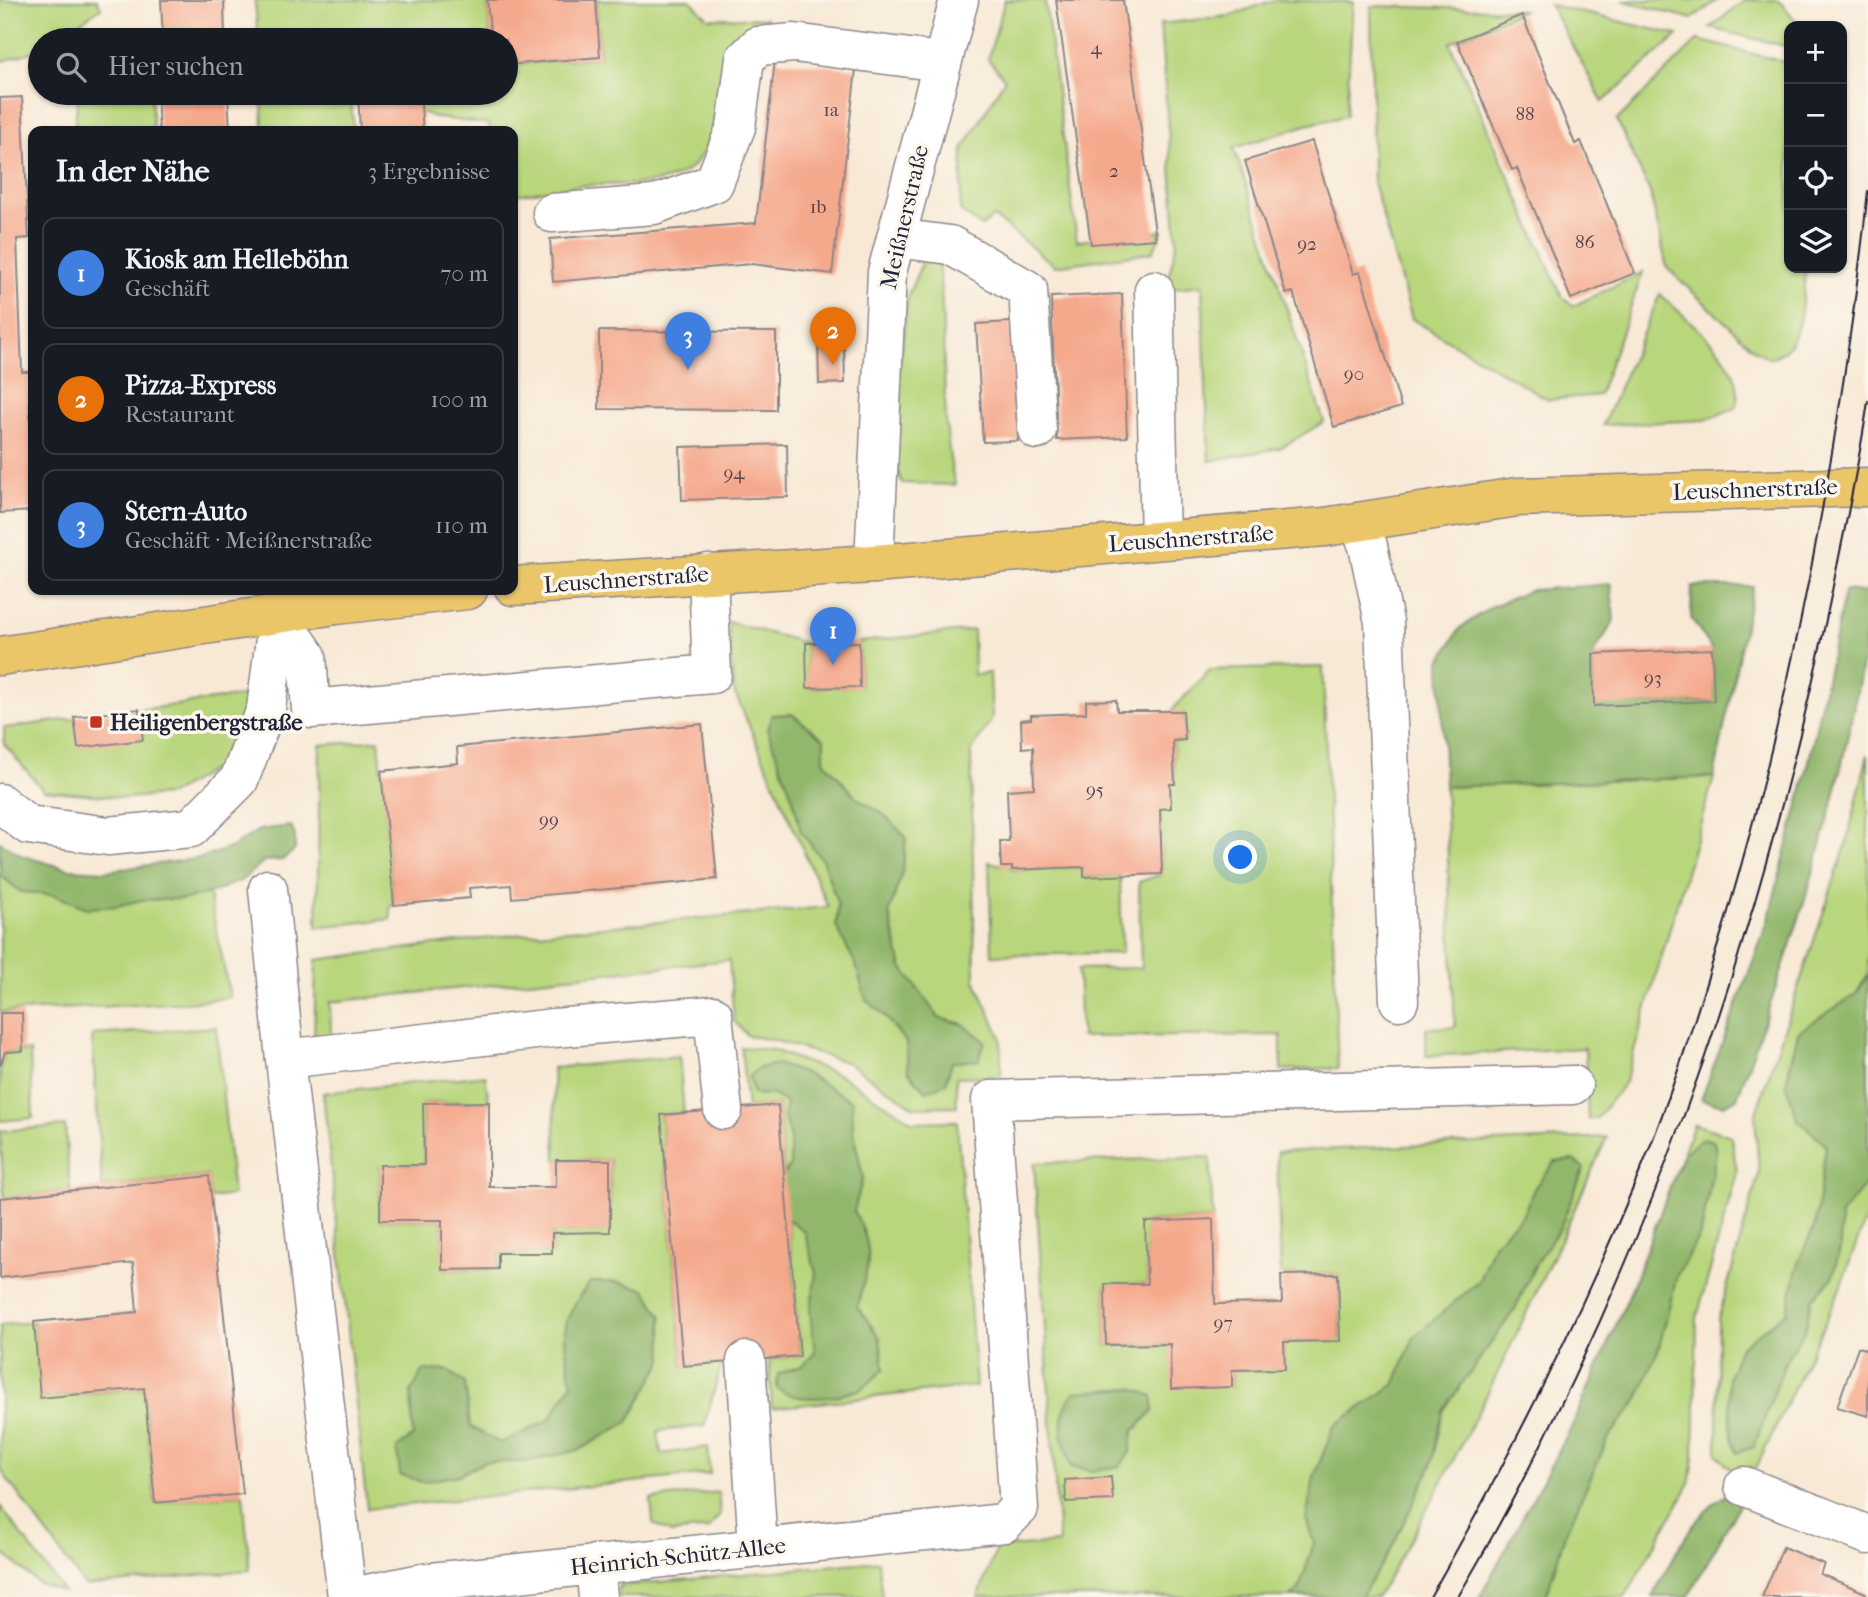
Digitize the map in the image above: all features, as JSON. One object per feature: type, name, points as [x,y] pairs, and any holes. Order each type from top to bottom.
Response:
[{"type":"main road","name":"Leuschnerstraße","points":[[518,586],[874,564],[1160,540],[1359,522],[1517,497],[1868,487]]},
{"type":"main road","points":[[0,656],[430,595]]},
{"type":"street","name":"Meißnerstraße","points":[[874,564],[887,272],[959,0]]},
{"type":"street","points":[[552,213],[654,205],[714,183],[736,127],[745,60],[758,46],[794,43],[942,62]]},
{"type":"street","points":[[896,238],[950,245],[1028,290],[1037,430]]},
{"type":"street","points":[[1154,290],[1160,540]]},
{"type":"street","points":[[1359,522],[1368,545],[1384,622],[1399,1001]]},
{"type":"street","points":[[278,615],[307,656],[311,709],[712,674],[708,573]]},
{"type":"street","points":[[0,803],[28,825],[108,836],[191,828],[239,780],[266,709],[278,615]]},
{"type":"street","points":[[268,889],[347,1597]]},
{"type":"street","points":[[285,1059],[554,1028],[713,1015],[723,1110]]},
{"type":"street","name":"Heinrich-Schütz-Allee","points":[[352,1597],[421,1583],[483,1587],[596,1581],[758,1547],[1004,1524],[1019,1508],[991,1100],[1573,1085]]},
{"type":"street","points":[[746,1361],[758,1547]]},
{"type":"street","points":[[1744,1486],[1868,1535]]},
{"type":"green space","points":[[0,0],[97,0],[101,8],[71,28],[28,28],[28,53],[0,62]]},
{"type":"green space","points":[[255,0],[487,0],[490,28],[257,28]]},
{"type":"green space","points":[[596,0],[690,0],[708,18],[767,18],[767,26],[747,29],[730,55],[722,78],[713,129],[704,151],[688,170],[653,183],[588,185],[518,194],[518,126],[489,126],[438,118],[400,105],[518,105],[518,64],[600,57]]},
{"type":"green space","points":[[1005,0],[1045,0],[1077,241],[1162,231],[1153,252],[1055,266],[994,217],[981,226],[960,211],[963,149],[1005,79],[988,59]]},
{"type":"green space","points":[[1274,0],[1353,2],[1346,116],[1306,125],[1234,148],[1324,422],[1280,448],[1209,461],[1202,285],[1165,289],[1177,243],[1160,24],[1229,16]]},
{"type":"green space","points":[[1621,0],[1718,0],[1692,19]]},
{"type":"green space","points":[[1745,0],[1779,0],[1796,21],[1784,21],[1784,46],[1710,28]]},
{"type":"green space","points":[[1550,5],[1678,35],[1603,102]]},
{"type":"green space","points":[[1371,6],[1524,10],[1450,43],[1562,297],[1573,306],[1643,272],[1599,395],[1549,400],[1412,319],[1373,182]]},
{"type":"green space","points":[[1698,40],[1784,62],[1784,273],[1806,273],[1799,322],[1789,345],[1781,353],[1769,358],[1755,350],[1667,268],[1650,192],[1617,120]]},
{"type":"green space","points":[[77,105],[152,105],[153,126],[75,126]]},
{"type":"green space","points":[[262,105],[351,105],[353,126],[263,126]]},
{"type":"green space","points":[[925,256],[937,257],[941,285],[947,429],[955,485],[902,483],[893,457],[897,387],[908,295]]},
{"type":"green space","points":[[1660,294],[1701,331],[1726,360],[1738,392],[1735,408],[1705,420],[1603,425]]},
{"type":"green space","points":[[1611,584],[1614,621],[1593,654],[1595,705],[1713,701],[1712,649],[1691,618],[1692,586],[1753,586],[1714,777],[1445,787],[1440,662],[1460,628],[1491,607],[1531,590]]},
{"type":"green space","points":[[1845,590],[1868,593],[1866,628],[1856,696],[1827,824],[1800,916],[1737,1098],[1724,1105],[1701,1100],[1767,924],[1808,766]]},
{"type":"green space","points":[[728,622],[806,643],[808,688],[860,686],[859,642],[973,630],[974,675],[990,673],[992,719],[971,752],[975,980],[1001,1038],[1001,1076],[956,1077],[957,1106],[914,1107],[848,1063],[774,1040],[748,1036],[734,1021],[729,960],[330,1002],[331,1037],[314,1045],[316,960],[513,935],[828,907],[734,691]]},
{"type":"green space","points":[[1323,667],[1338,1068],[1281,1070],[1281,1035],[1081,1037],[1078,969],[1141,968],[1139,882],[1162,874],[1160,809],[1170,784],[1175,783],[1173,741],[1185,740],[1183,712],[1173,712],[1173,709],[1210,670]]},
{"type":"green space","points":[[250,695],[218,766],[170,795],[125,798],[43,790],[4,744],[4,728]]},
{"type":"green space","points":[[792,714],[824,739],[824,761],[858,799],[881,812],[906,837],[903,869],[889,913],[902,967],[939,1018],[963,1024],[985,1041],[979,1060],[952,1062],[946,1083],[926,1091],[908,1071],[906,1042],[881,1012],[866,1000],[855,963],[836,926],[838,905],[823,861],[801,832],[793,799],[767,729],[772,715]]},
{"type":"green space","points":[[379,740],[394,905],[390,906],[391,919],[317,927],[320,745]]},
{"type":"green space","points":[[1868,754],[1868,1213],[1835,1301],[1751,1479],[1727,1466],[1717,1454],[1718,1320],[1759,1173],[1755,1116],[1846,845]]},
{"type":"green space","points":[[1714,777],[1625,1082],[1597,1119],[1588,1119],[1585,1048],[1426,1056],[1426,1028],[1455,1027],[1445,787]]},
{"type":"green space","points":[[291,826],[295,836],[295,850],[282,860],[264,861],[242,880],[187,899],[141,900],[117,906],[87,908],[54,895],[21,892],[0,875],[0,842],[23,856],[68,869],[105,871],[202,858],[232,847],[259,830]]},
{"type":"green space","points":[[0,855],[68,877],[205,875],[230,997],[193,1002],[0,1012]]},
{"type":"green space","points":[[989,862],[1012,867],[1012,870],[1084,867],[1085,877],[1120,875],[1122,953],[992,955]]},
{"type":"green space","points":[[1868,974],[1868,1181],[1841,1215],[1840,1249],[1832,1279],[1812,1299],[1805,1331],[1787,1358],[1754,1447],[1737,1453],[1732,1438],[1728,1378],[1740,1347],[1787,1312],[1799,1260],[1815,1225],[1826,1145],[1797,1119],[1786,1083],[1798,1032],[1856,994]]},
{"type":"green space","points":[[216,1027],[233,1195],[211,1198],[208,1176],[102,1187],[92,1035]]},
{"type":"green space","points":[[741,1047],[773,1050],[840,1075],[913,1122],[957,1121],[976,1386],[772,1408],[769,1359],[800,1356],[778,1105],[747,1108]]},
{"type":"green space","points":[[30,1051],[33,1118],[0,1121],[0,1067],[5,1052]]},
{"type":"green space","points":[[679,1056],[684,1113],[661,1115],[683,1366],[722,1363],[704,1426],[658,1431],[661,1454],[708,1447],[710,1474],[367,1509],[323,1093],[485,1075],[489,1102],[423,1103],[424,1165],[380,1166],[380,1220],[442,1220],[443,1270],[498,1269],[498,1253],[552,1253],[552,1233],[610,1231],[610,1160],[556,1160],[553,1068]]},
{"type":"green space","points":[[777,1064],[809,1075],[852,1101],[853,1132],[863,1177],[854,1211],[868,1248],[865,1279],[857,1306],[880,1338],[884,1369],[861,1389],[838,1395],[805,1398],[777,1388],[778,1374],[801,1366],[815,1353],[810,1312],[816,1273],[804,1231],[777,1211],[776,1187],[790,1165],[790,1139],[784,1116],[786,1103],[773,1095],[753,1094],[749,1076],[757,1069]]},
{"type":"green space","points":[[1694,1124],[1731,1136],[1737,1173],[1697,1317],[1694,1459],[1690,1483],[1625,1597],[1480,1597],[1572,1426],[1628,1298]]},
{"type":"green space","points":[[65,1126],[70,1191],[4,1198],[0,1131]]},
{"type":"green space","points":[[1607,1137],[1527,1312],[1470,1428],[1377,1597],[978,1597],[997,1548],[1059,1543],[1034,1163],[1210,1157],[1213,1219],[1146,1222],[1147,1284],[1105,1285],[1106,1345],[1170,1344],[1232,1387],[1232,1370],[1284,1368],[1284,1342],[1340,1340],[1338,1274],[1281,1275],[1277,1152]]},
{"type":"green space","points":[[1703,1138],[1714,1141],[1716,1153],[1701,1233],[1677,1275],[1659,1348],[1638,1399],[1608,1439],[1565,1534],[1546,1597],[1480,1597],[1572,1426],[1628,1298],[1683,1154]]},
{"type":"green space","points":[[1573,1160],[1584,1168],[1560,1228],[1536,1263],[1515,1309],[1443,1411],[1431,1467],[1390,1551],[1361,1597],[1291,1597],[1299,1589],[1314,1543],[1306,1519],[1314,1477],[1334,1426],[1394,1385],[1414,1337],[1479,1281],[1493,1244],[1522,1216],[1535,1187],[1555,1162]]},
{"type":"green space","points":[[590,1282],[617,1282],[645,1289],[662,1317],[663,1361],[628,1422],[579,1450],[527,1462],[484,1462],[459,1475],[422,1482],[400,1475],[397,1448],[413,1436],[411,1392],[423,1371],[447,1370],[465,1383],[470,1426],[500,1443],[548,1421],[572,1384],[565,1330],[572,1309]]},
{"type":"green space","points":[[34,1322],[41,1398],[144,1388],[155,1503],[243,1494],[250,1570],[85,1586],[0,1469],[0,1325]]},
{"type":"green space","points":[[1132,1388],[1153,1396],[1153,1411],[1133,1432],[1130,1452],[1120,1466],[1093,1471],[1071,1467],[1063,1437],[1062,1420],[1074,1392]]},
{"type":"green space","points":[[718,1492],[720,1514],[709,1529],[671,1533],[653,1523],[651,1499]]},
{"type":"green space","points":[[1724,1496],[1743,1498],[1688,1597],[1652,1597],[1691,1529],[1712,1505]]},
{"type":"green space","points":[[0,1506],[64,1592],[38,1583],[0,1550]]},
{"type":"green space","points":[[878,1561],[882,1597],[619,1597],[618,1586]]},
{"type":"building","points":[[161,0],[224,0],[225,28],[162,28]]},
{"type":"building","points":[[487,0],[596,0],[600,57],[518,64],[518,28],[490,28]]},
{"type":"building","points":[[1056,0],[1123,0],[1156,239],[1091,244]]},
{"type":"building","points":[[1522,15],[1575,144],[1581,141],[1635,273],[1571,299],[1517,168],[1512,170],[1457,41]]},
{"type":"building","points":[[775,60],[856,69],[832,274],[751,264],[553,282],[550,239],[756,223]]},
{"type":"building","points":[[22,97],[28,238],[17,239],[22,372],[28,372],[28,511],[0,513],[0,98]]},
{"type":"building","points":[[158,105],[229,105],[230,126],[159,126]]},
{"type":"building","points":[[359,105],[421,105],[423,126],[360,126]]},
{"type":"building","points":[[1312,141],[1353,274],[1360,272],[1401,407],[1334,427],[1293,292],[1286,294],[1245,161]]},
{"type":"building","points":[[1122,294],[1127,437],[1057,440],[1051,297]]},
{"type":"building","points":[[1011,322],[1018,441],[983,442],[976,324]]},
{"type":"building","points":[[599,331],[776,332],[776,410],[599,409]]},
{"type":"building","points":[[818,342],[844,342],[845,383],[819,384]]},
{"type":"building","points":[[787,444],[788,497],[682,500],[680,447]]},
{"type":"building","points":[[859,642],[860,687],[807,688],[806,643]]},
{"type":"building","points":[[1712,649],[1714,701],[1594,706],[1593,654]]},
{"type":"building","points":[[1116,700],[1117,711],[1183,711],[1185,740],[1173,741],[1175,784],[1170,784],[1171,808],[1160,809],[1162,874],[1084,877],[1084,867],[1012,870],[1012,867],[1001,867],[1000,841],[1009,841],[1007,790],[1034,788],[1033,747],[1022,748],[1021,720],[1031,719],[1031,715],[1086,713],[1086,701]]},
{"type":"building","points":[[139,709],[143,740],[78,748],[74,717]]},
{"type":"building","points":[[702,724],[717,879],[512,898],[511,885],[469,888],[470,898],[394,905],[381,771],[458,763],[457,747]]},
{"type":"building","points":[[0,1013],[22,1013],[23,1051],[5,1052],[0,1066]]},
{"type":"building","points":[[489,1102],[489,1187],[556,1187],[556,1160],[610,1160],[610,1232],[552,1233],[552,1253],[498,1253],[498,1269],[442,1270],[442,1220],[380,1220],[380,1165],[424,1165],[423,1103]]},
{"type":"building","points":[[778,1105],[800,1356],[683,1366],[661,1115]]},
{"type":"building","points":[[209,1176],[243,1494],[155,1503],[144,1388],[40,1398],[34,1322],[137,1312],[133,1263],[0,1278],[0,1198]]},
{"type":"building","points":[[1213,1219],[1215,1304],[1282,1303],[1281,1275],[1338,1274],[1340,1341],[1284,1342],[1285,1369],[1232,1370],[1232,1387],[1171,1389],[1170,1344],[1106,1345],[1105,1284],[1147,1284],[1145,1222]]},
{"type":"building","points":[[1858,1347],[1868,1350],[1868,1416],[1837,1407]]},
{"type":"building","points":[[1111,1477],[1113,1500],[1066,1502],[1065,1480]]},
{"type":"building","points":[[1783,1547],[1824,1564],[1820,1574],[1866,1593],[1864,1597],[1762,1597]]},
{"type":"tram line","points":[[1430,1597],[1515,1440],[1618,1224],[1676,1075],[1727,915],[1775,736],[1814,556],[1844,375],[1868,191]]},
{"type":"tram line","points":[[1458,1597],[1523,1480],[1582,1360],[1636,1237],[1685,1112],[1729,984],[1768,856],[1802,726],[1851,499],[1868,401]]},
{"type":"place","name":"Pizza-Express","points":[[833,365]]},
{"type":"place","name":"Stern-Auto","points":[[688,370]]},
{"type":"place","name":"Kiosk am Helleböhn","points":[[833,665]]},
{"type":"place","name":"Heiligenbergstraße","points":[[96,722]]}]
